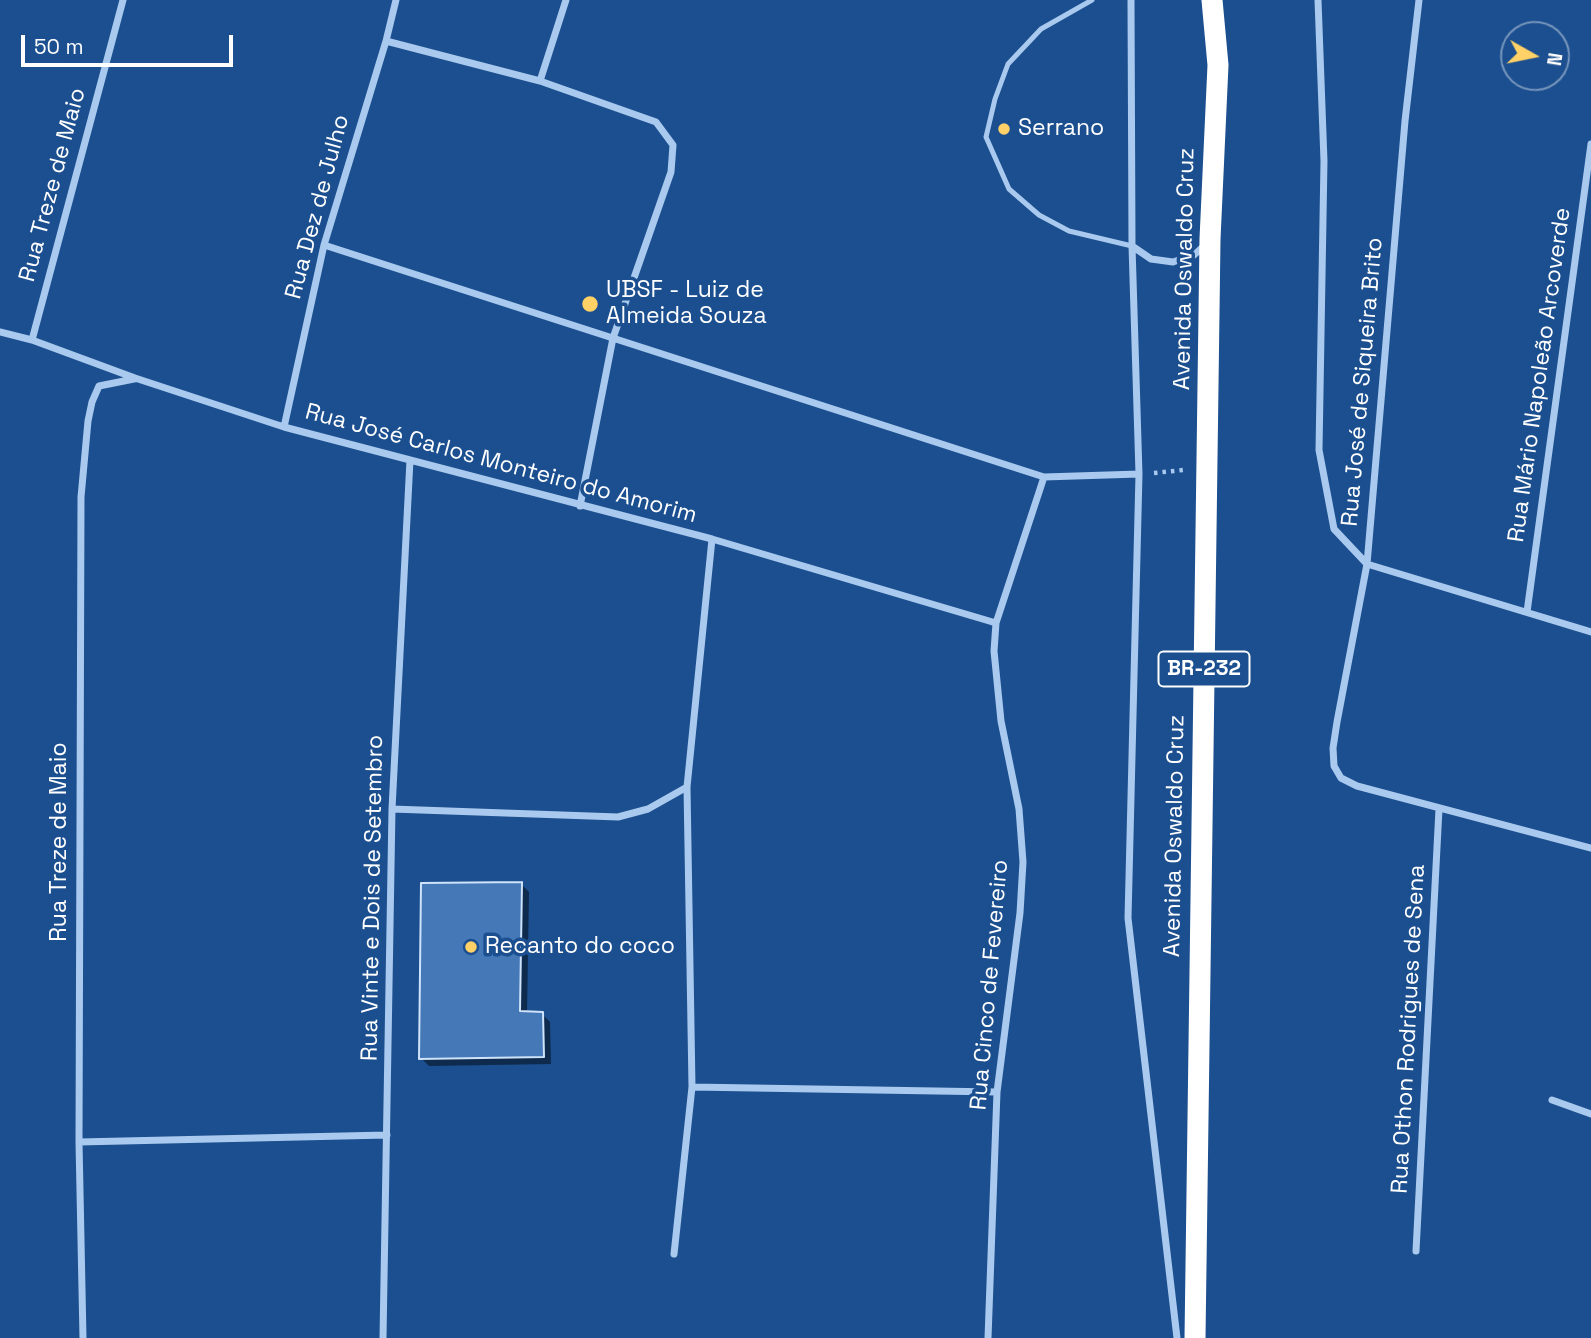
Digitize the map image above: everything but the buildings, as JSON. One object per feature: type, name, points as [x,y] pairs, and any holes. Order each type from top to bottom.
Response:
[{"type":"highway","name":"Avenida Oswaldo Cruz","points":[[1195,1338],[1210,239],[1218,65],[1212,0]]},
{"type":"street","name":"Rua Treze de Maio","points":[[32,340],[123,0]]},
{"type":"street","name":"Rua Dez de Julho","points":[[284,427],[324,245],[396,0]]},
{"type":"street","points":[[540,80],[566,0]]},
{"type":"street","points":[[1131,0],[1132,246],[1139,474],[1128,918],[1177,1338]]},
{"type":"street","points":[[1318,0],[1324,161],[1319,450],[1334,529],[1367,564],[1591,632]]},
{"type":"street","name":"Rua José de Siqueira Brito","points":[[1419,0],[1405,121],[1367,564],[1333,748],[1334,766],[1341,778],[1357,786],[1439,809]]},
{"type":"street","points":[[386,41],[540,80],[656,122],[673,145],[671,172],[613,338],[580,506]]},
{"type":"street","name":"Rua Mário Napoleão Arcoverde","points":[[1527,611],[1591,144]]},
{"type":"street","points":[[1132,246],[1151,259],[1173,262],[1194,255],[1210,239]]},
{"type":"street","points":[[324,245],[1044,477],[1139,474]]},
{"type":"street","name":"Rua José Carlos Monteiro do Amorim","points":[[0,331],[284,427],[712,539],[996,623]]},
{"type":"street","name":"Rua Treze de Maio","points":[[83,1338],[79,1142],[81,496],[88,422],[99,386],[135,378]]},
{"type":"street","name":"Rua Vinte e Dois de Setembro","points":[[383,1338],[392,809],[410,460]]},
{"type":"street","name":"Rua Cinco de Fevereiro","points":[[988,1338],[997,1092],[1020,913],[1023,862],[1019,809],[1001,721],[994,651],[996,623],[1044,477]]},
{"type":"street","points":[[674,1254],[692,1087],[687,787],[712,539]]},
{"type":"street","points":[[392,809],[618,817],[648,809],[687,787]]},
{"type":"street","points":[[1439,809],[1591,848]]},
{"type":"street","name":"Rua Othon Rodrigues de Sena","points":[[1416,1251],[1439,809]]},
{"type":"street","points":[[692,1087],[997,1092]]},
{"type":"street","points":[[1552,1100],[1591,1114]]},
{"type":"street","points":[[79,1142],[387,1135]]},
{"type":"lane","points":[[1092,0],[1041,29],[1008,64],[995,99],[986,137],[1009,189],[1039,215],[1069,232],[1132,246]]},
{"type":"path","points":[[1139,474],[1206,468]]},
{"type":"place","name":"Serrano","points":[[1004,129]]},
{"type":"place","name":"UBSF - Luiz de Almeida Souza","points":[[590,304]]},
{"type":"place","name":"Recanto do coco","points":[[471,947]]}]
